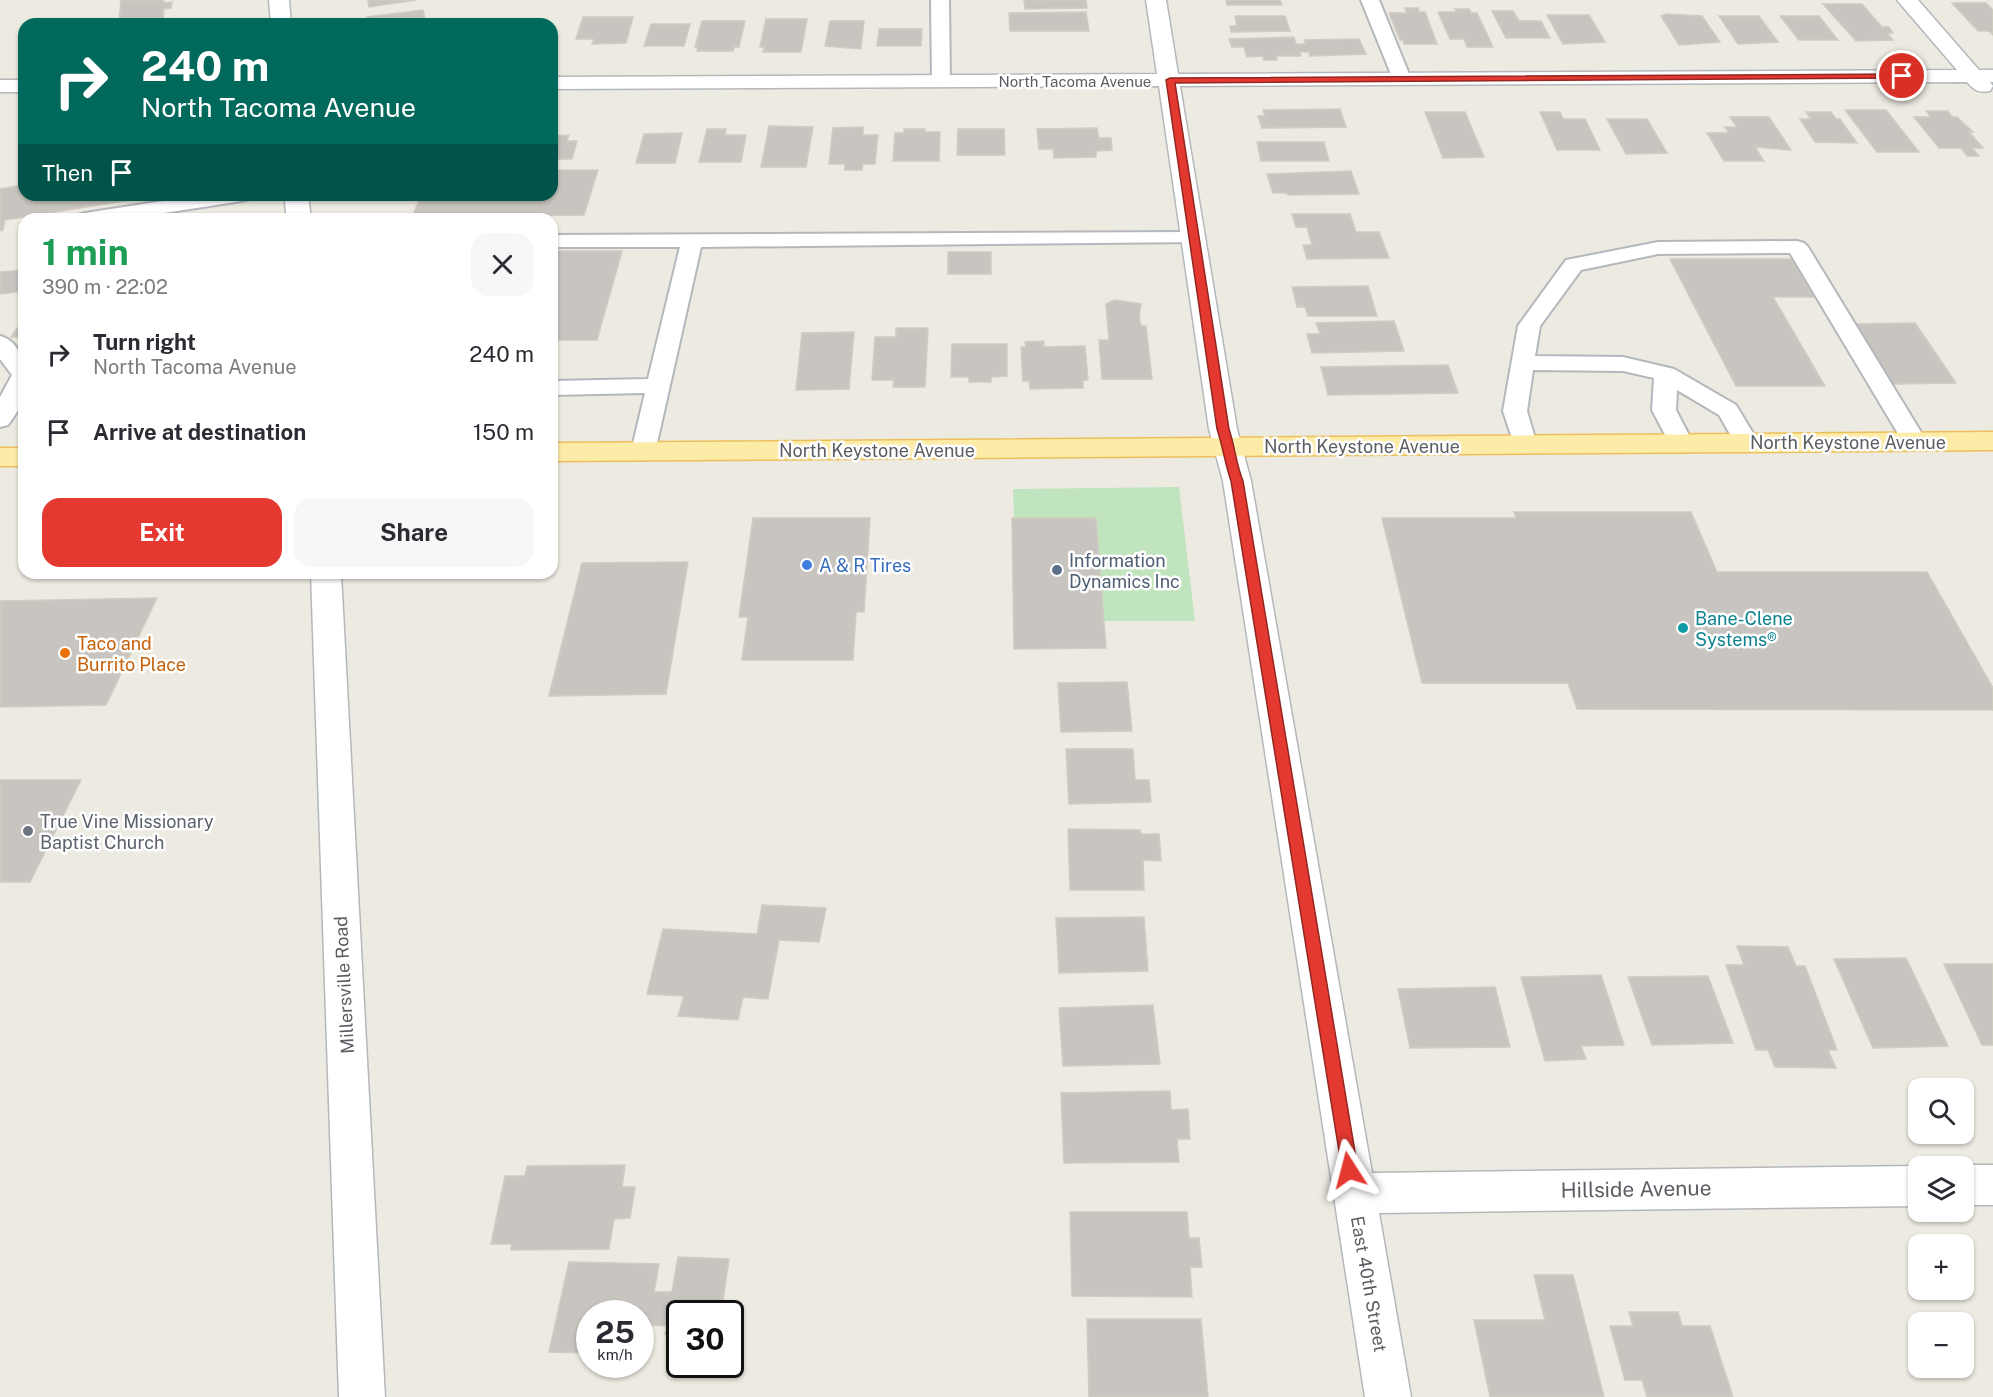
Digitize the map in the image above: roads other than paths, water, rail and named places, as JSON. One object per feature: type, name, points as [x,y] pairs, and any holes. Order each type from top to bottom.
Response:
[{"type":"main road","name":"North Keystone Avenue","points":[[558,452],[1993,441]]},
{"type":"main road","points":[[0,457],[18,457]]},
{"type":"street","points":[[279,0],[280,18]]},
{"type":"street","name":"East 40th Street","points":[[1156,0],[1223,429],[1237,481],[1388,1397]]},
{"type":"street","points":[[1907,0],[1983,76],[1993,98]]},
{"type":"street","name":"North Tacoma Avenue","points":[[558,83],[1983,76]]},
{"type":"street","points":[[0,86],[18,86]]},
{"type":"street","name":"Millersville Road","points":[[326,579],[362,1397]]},
{"type":"street","points":[[1974,1185],[1993,1185]]},
{"type":"street","name":"Hillside Avenue","points":[[1353,1193],[1908,1186]]},
{"type":"lane","points":[[940,0],[940,82]]},
{"type":"lane","points":[[1370,0],[1402,79]]},
{"type":"lane","points":[[124,213],[203,201]]},
{"type":"lane","points":[[558,241],[1194,238]]},
{"type":"lane","points":[[643,452],[692,240]]},
{"type":"lane","points":[[1525,444],[1515,411],[1528,326],[1574,265],[1658,248],[1797,248],[1915,442]]},
{"type":"lane","points":[[0,343],[18,367]]},
{"type":"lane","points":[[1522,363],[1623,364],[1666,374],[1728,410],[1748,443]]},
{"type":"lane","points":[[1666,374],[1664,410],[1681,443]]},
{"type":"lane","points":[[0,420],[18,384]]},
{"type":"lane","points":[[558,388],[658,386]]},
{"type":"place","name":"A & R Tires","points":[[807,565]]},
{"type":"place","name":"Information Dynamics Inc","points":[[1057,570]]},
{"type":"place","name":"Bane-Clene Systems®","points":[[1683,628]]},
{"type":"place","name":"Taco and Burrito Place","points":[[65,653]]},
{"type":"place","name":"True Vine Missionary Baptist Church","points":[[28,831]]}]
